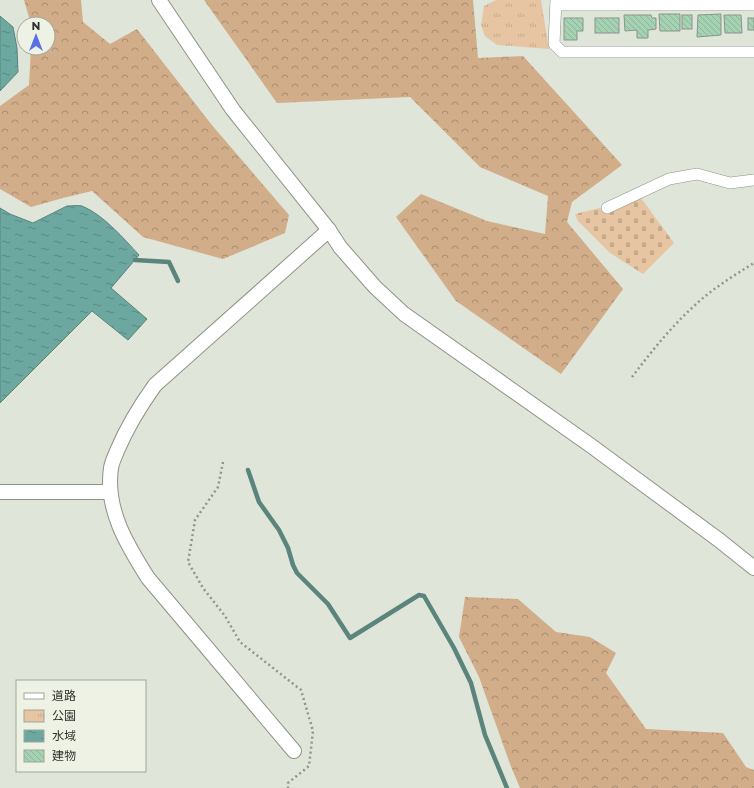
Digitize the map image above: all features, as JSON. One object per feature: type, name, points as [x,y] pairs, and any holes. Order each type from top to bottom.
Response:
[{"type":"street","points":[[159,0],[233,110],[329,230],[340,247],[375,287],[404,314],[590,445],[754,568]]},
{"type":"street","points":[[754,5],[556,2],[554,44],[562,52],[754,52]]},
{"type":"street","points":[[607,208],[669,179],[697,174],[730,183],[754,180]]},
{"type":"street","points":[[294,751],[148,578],[130,549],[116,516],[110,492],[111,467],[124,435],[140,406],[155,385],[329,230]]},
{"type":"street","points":[[0,492],[110,492]]},
{"type":"path","points":[[632,376],[673,327],[695,305],[718,286],[754,263]]},
{"type":"path","points":[[223,462],[218,487],[194,520],[188,562],[203,588],[225,616],[240,642],[301,690],[313,731],[309,766],[288,783],[288,788]]},
{"type":"green space","points":[[24,0],[81,0],[83,22],[110,44],[137,29],[211,124],[289,215],[285,233],[223,259],[143,237],[92,191],[31,207],[0,189],[0,106],[29,85],[31,56],[56,56],[56,16],[29,16]]},
{"type":"green space","points":[[204,0],[473,0],[478,58],[523,56],[622,165],[572,202],[567,222],[623,289],[561,374],[456,301],[396,217],[421,194],[487,221],[545,234],[548,196],[480,167],[410,97],[277,103]]},
{"type":"green space","points":[[496,0],[541,0],[549,49],[497,45],[485,36],[481,25],[484,6]]},
{"type":"green space","points":[[641,198],[674,243],[643,274],[610,253],[578,221],[575,214]]},
{"type":"green space","points":[[465,597],[518,599],[556,632],[590,637],[616,653],[606,673],[646,729],[723,733],[746,767],[754,770],[754,788],[520,788],[479,677],[459,637]]},
{"type":"water","points":[[0,16],[13,27],[16,43],[18,72],[0,91]]},
{"type":"water","points":[[67,206],[82,206],[98,215],[106,221],[139,255],[111,288],[147,319],[128,340],[92,311],[0,403],[0,208],[10,214],[33,223]]},
{"type":"building","points":[[659,14],[680,14],[680,31],[660,31]]},
{"type":"building","points":[[721,14],[721,35],[697,37],[698,15]]},
{"type":"building","points":[[624,15],[651,15],[652,18],[656,18],[656,29],[648,30],[648,38],[637,38],[637,30],[625,31]]},
{"type":"building","points":[[682,15],[692,15],[692,29],[682,29]]},
{"type":"building","points":[[724,15],[741,15],[742,33],[725,33]]},
{"type":"building","points":[[564,18],[583,18],[583,31],[577,31],[577,40],[564,40]]},
{"type":"building","points":[[595,18],[619,18],[619,33],[595,33]]},
{"type":"building","points":[[748,18],[754,18],[754,30],[748,30]]},
{"type":"waterway","points":[[135,260],[169,262],[178,281]]},
{"type":"waterway","points":[[248,470],[259,502],[279,530],[288,548],[297,573],[328,604],[350,638],[419,595],[424,596],[454,648],[471,683],[485,735],[507,788]]}]
